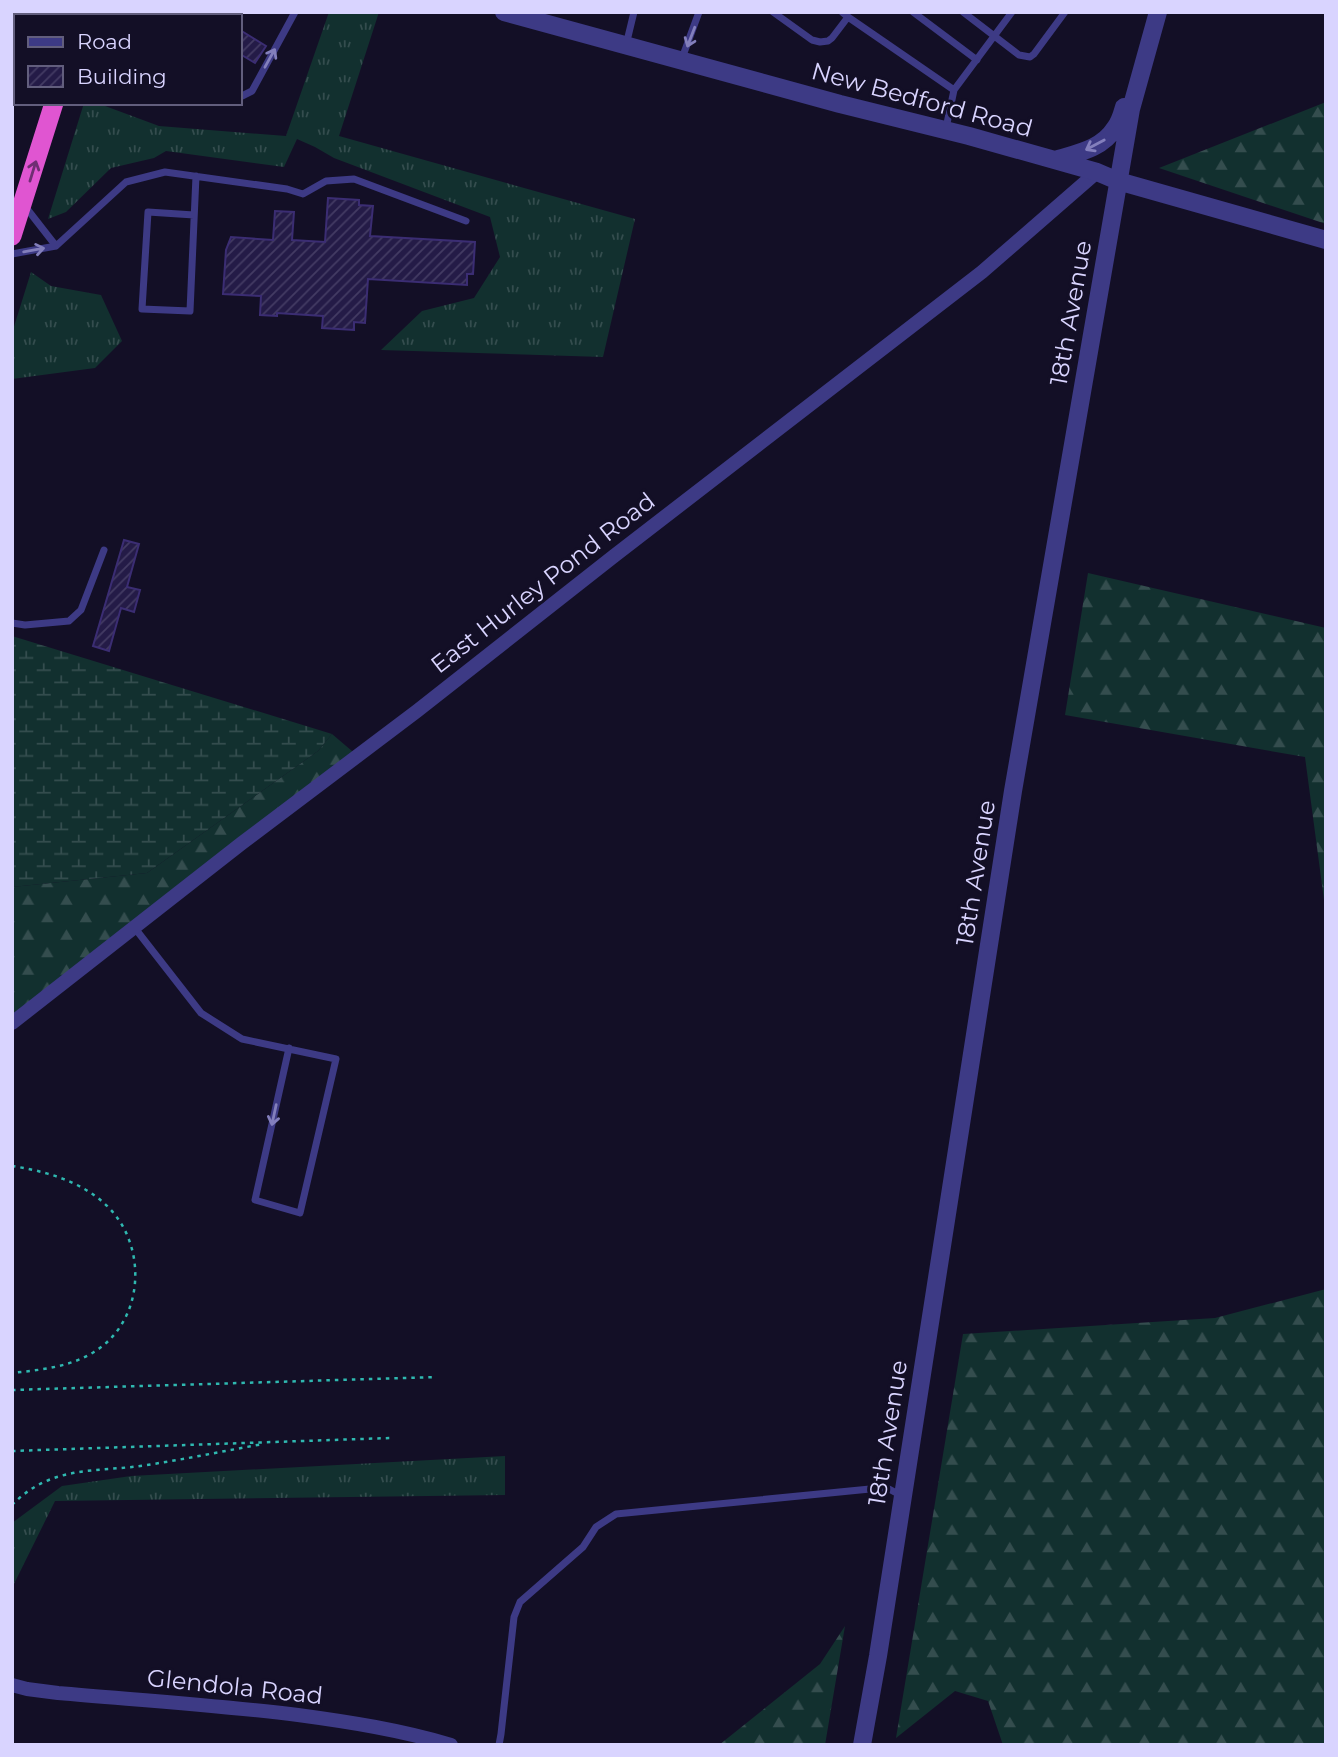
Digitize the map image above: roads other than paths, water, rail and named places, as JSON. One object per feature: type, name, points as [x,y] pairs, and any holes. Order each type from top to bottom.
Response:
[{"type":"highway","points":[[12,236],[53,105]]},
{"type":"street","name":"New Bedford Road","points":[[504,12],[1055,160],[1118,181],[1326,240]]},
{"type":"street","name":"18th Avenue","points":[[862,1745],[1013,791],[1118,181],[1132,109],[1158,12]]},
{"type":"street","points":[[1055,160],[1094,147],[1105,140],[1116,127],[1148,45]]},
{"type":"street","name":"East Hurley Pond Road","points":[[12,1023],[982,272],[1097,172]]},
{"type":"street","name":"Glendola Road","points":[[12,1685],[58,1693],[256,1710],[336,1720],[394,1730],[451,1745]]},
{"type":"lane","points":[[242,96],[252,91],[295,12]]},
{"type":"lane","points":[[681,61],[699,12]]},
{"type":"lane","points":[[773,12],[820,43],[832,38],[845,15],[954,90]]},
{"type":"lane","points":[[913,12],[977,60]]},
{"type":"lane","points":[[963,12],[1024,57],[1034,54],[1065,12]]},
{"type":"lane","points":[[946,130],[954,90],[1012,12]]},
{"type":"lane","points":[[626,46],[631,13]]},
{"type":"lane","points":[[12,254],[56,246],[126,181],[165,172],[287,189],[303,194],[326,181],[354,179],[466,221]]},
{"type":"lane","points":[[194,215],[148,212],[142,309],[190,311],[196,176]]},
{"type":"lane","points":[[22,204],[56,246]]},
{"type":"lane","points":[[12,623],[25,625],[69,621],[82,610],[104,550]]},
{"type":"lane","points":[[134,927],[201,1013],[242,1039],[289,1048],[336,1059],[300,1213],[255,1200],[289,1048]]},
{"type":"lane","points":[[499,1745],[514,1617],[520,1602],[583,1547],[596,1527],[616,1514],[870,1489],[889,1489],[902,1496]]}]
